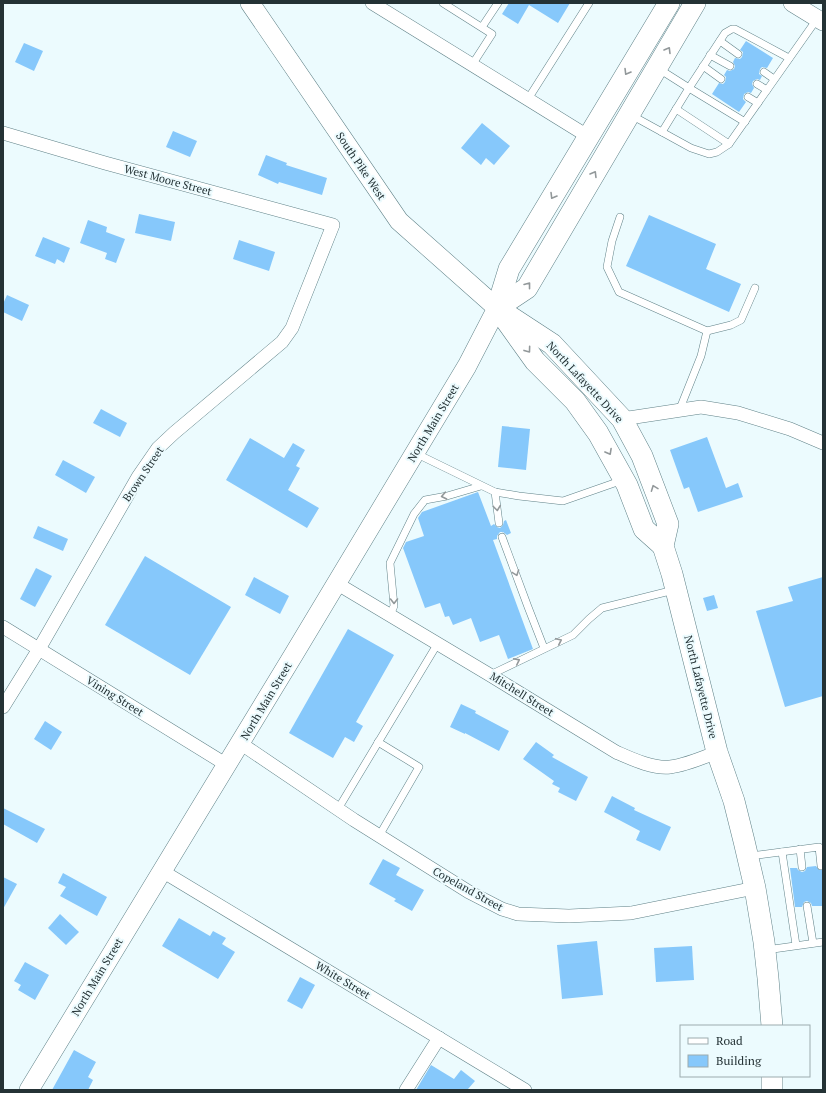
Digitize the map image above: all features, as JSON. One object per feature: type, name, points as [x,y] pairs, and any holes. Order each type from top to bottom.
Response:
[{"type":"main road","name":"South Pike West","points":[[250,3],[399,221],[496,308]]},
{"type":"main road","points":[[496,308],[509,269],[669,3]]},
{"type":"main road","points":[[496,308],[527,288],[695,3]]},
{"type":"main road","points":[[496,308],[535,361],[575,401],[594,427],[627,485],[644,529],[663,546]]},
{"type":"main road","name":"North Lafayette Drive","points":[[496,308],[552,344],[622,419],[642,456],[668,524],[663,546],[676,589],[717,752],[734,802],[748,856],[765,950],[772,1025]]},
{"type":"main road","name":"North Main Street","points":[[29,1090],[467,366],[496,308]]},
{"type":"main road","points":[[772,1077],[772,1090]]},
{"type":"street","points":[[372,3],[589,137]]},
{"type":"street","points":[[792,3],[820,20]]},
{"type":"street","name":"West Moore Street","points":[[3,133],[104,163],[333,225]]},
{"type":"street","name":"Brown Street","points":[[3,707],[39,649],[138,477],[158,448],[282,342],[292,328],[333,225]]},
{"type":"street","points":[[622,419],[700,407],[738,413],[790,429],[823,443]]},
{"type":"street","name":"Mitchell Street","points":[[336,583],[616,752],[634,760],[658,767],[669,767],[684,764],[717,752]]},
{"type":"street","name":"Vining Street","points":[[3,627],[226,765]]},
{"type":"street","name":"Copeland Street","points":[[240,743],[338,810],[469,892],[502,909],[518,914],[569,916],[631,913],[755,888]]},
{"type":"street","name":"White Street","points":[[162,871],[524,1090]]},
{"type":"street","points":[[406,1090],[440,1038]]},
{"type":"lane","points":[[443,3],[492,34],[472,65]]},
{"type":"lane","points":[[482,27],[498,3]]},
{"type":"lane","points":[[528,99],[588,3]]},
{"type":"lane","points":[[629,115],[691,148],[710,154],[717,152],[729,144],[789,58],[820,20]]},
{"type":"lane","points":[[662,132],[725,33],[735,29],[789,58]]},
{"type":"lane","points":[[720,41],[738,54]]},
{"type":"lane","points":[[710,55],[730,66]]},
{"type":"lane","points":[[703,66],[721,80]]},
{"type":"lane","points":[[657,68],[745,122]]},
{"type":"lane","points":[[764,72],[774,79]]},
{"type":"lane","points":[[757,84],[767,90]]},
{"type":"lane","points":[[748,97],[758,103]]},
{"type":"lane","points":[[676,108],[729,144]]},
{"type":"lane","points":[[620,217],[612,241],[607,267],[619,292],[707,331],[731,325],[741,320],[755,288]]},
{"type":"lane","points":[[679,411],[701,356],[707,331]]},
{"type":"lane","points":[[414,453],[495,492],[563,501],[624,480]]},
{"type":"lane","points":[[390,615],[394,606],[390,563],[414,514],[425,500],[447,496],[482,486]]},
{"type":"lane","points":[[495,492],[499,523]]},
{"type":"lane","points":[[502,537],[544,648]]},
{"type":"lane","points":[[490,675],[573,635],[602,608],[676,589]]},
{"type":"lane","points":[[338,810],[438,644]]},
{"type":"lane","points":[[378,742],[419,768],[379,836]]},
{"type":"lane","points":[[748,856],[819,847],[821,866]]},
{"type":"lane","points":[[800,849],[802,867]]},
{"type":"lane","points":[[782,852],[796,945]]},
{"type":"lane","points":[[807,906],[813,943]]},
{"type":"lane","points":[[765,950],[823,942]]},
{"type":"building","points":[[509,3],[570,3],[558,23],[529,5],[518,24],[502,14]]},
{"type":"building","points":[[746,41],[773,58],[767,68],[762,67],[760,69],[759,74],[762,76],[760,80],[757,79],[753,81],[752,84],[754,88],[751,93],[748,92],[744,94],[743,99],[746,102],[739,112],[712,94],[719,83],[723,84],[725,82],[726,77],[724,75],[727,70],[730,71],[734,69],[735,66],[733,62],[735,58],[740,59],[742,57],[743,52],[740,50]]},
{"type":"building","points":[[24,43],[43,51],[34,71],[15,62]]},
{"type":"building","points":[[482,123],[510,146],[494,165],[486,158],[481,165],[461,148]]},
{"type":"building","points":[[173,131],[197,141],[190,157],[166,147]]},
{"type":"building","points":[[266,155],[287,163],[286,165],[327,178],[322,195],[279,182],[278,184],[258,175]]},
{"type":"building","points":[[139,214],[175,222],[171,241],[135,233]]},
{"type":"building","points":[[649,215],[716,244],[706,269],[741,284],[729,312],[626,266]]},
{"type":"building","points":[[88,220],[107,227],[106,232],[125,239],[116,263],[105,259],[107,253],[80,243]]},
{"type":"building","points":[[43,237],[70,248],[64,263],[57,259],[55,264],[35,256]]},
{"type":"building","points":[[239,240],[275,252],[269,271],[233,259]]},
{"type":"building","points":[[7,295],[29,305],[22,321],[3,312],[3,304]]},
{"type":"building","points":[[101,409],[127,423],[120,437],[93,423]]},
{"type":"building","points":[[502,426],[530,429],[526,470],[498,467]]},
{"type":"building","points":[[707,437],[726,488],[738,483],[743,497],[698,512],[689,487],[684,489],[670,450]]},
{"type":"building","points":[[250,438],[284,458],[293,443],[305,450],[296,466],[300,468],[288,490],[319,508],[307,528],[226,480]]},
{"type":"building","points":[[63,460],[95,477],[86,493],[55,475]]},
{"type":"building","points":[[478,492],[491,526],[494,524],[500,528],[506,520],[511,533],[507,535],[500,532],[497,539],[493,540],[533,649],[508,659],[499,635],[480,642],[471,618],[453,625],[449,616],[445,617],[440,603],[425,608],[403,548],[406,542],[424,536],[418,518],[422,512]]},
{"type":"building","points":[[38,526],[68,539],[63,551],[33,538]]},
{"type":"building","points":[[145,556],[231,607],[190,675],[105,625]]},
{"type":"building","points":[[36,568],[52,576],[35,607],[20,599]]},
{"type":"building","points":[[254,577],[289,596],[280,614],[245,595]]},
{"type":"building","points":[[823,577],[823,696],[785,707],[756,611],[793,601],[788,587]]},
{"type":"building","points":[[714,595],[718,608],[707,611],[703,598]]},
{"type":"building","points":[[348,629],[394,655],[356,722],[363,726],[354,742],[345,737],[333,758],[289,733]]},
{"type":"building","points":[[461,704],[476,711],[475,713],[509,731],[499,751],[465,733],[450,727]]},
{"type":"building","points":[[45,721],[62,732],[51,750],[34,739]]},
{"type":"building","points":[[536,742],[554,755],[552,757],[588,777],[576,801],[558,792],[560,788],[552,784],[554,781],[523,759]]},
{"type":"building","points":[[612,796],[635,808],[634,810],[671,827],[660,851],[636,840],[640,831],[604,812]]},
{"type":"building","points":[[3,808],[45,829],[37,843],[3,824]]},
{"type":"building","points":[[383,859],[400,868],[396,875],[424,890],[412,911],[394,901],[396,899],[369,884]]},
{"type":"building","points":[[816,866],[819,870],[823,870],[823,906],[812,906],[811,903],[807,901],[804,902],[802,907],[795,907],[790,868],[797,868],[802,872],[805,871],[807,867]]},
{"type":"building","points":[[63,873],[107,897],[97,916],[60,896],[66,887],[58,883]]},
{"type":"building","points":[[3,877],[17,884],[3,909]]},
{"type":"building","points":[[60,914],[79,932],[66,945],[48,928]]},
{"type":"building","points":[[179,918],[210,936],[213,931],[226,938],[222,944],[235,952],[218,979],[162,946]]},
{"type":"building","points":[[597,941],[603,995],[562,999],[557,945]]},
{"type":"building","points":[[692,946],[694,980],[656,982],[654,948]]},
{"type":"building","points":[[25,962],[49,975],[35,1000],[18,990],[21,985],[14,981]]},
{"type":"building","points":[[300,977],[315,985],[302,1009],[287,1001]]},
{"type":"building","points":[[74,1050],[96,1062],[88,1077],[93,1080],[88,1090],[52,1090]]},
{"type":"building","points":[[431,1065],[454,1079],[461,1070],[475,1081],[468,1089],[470,1090],[416,1090]]}]
